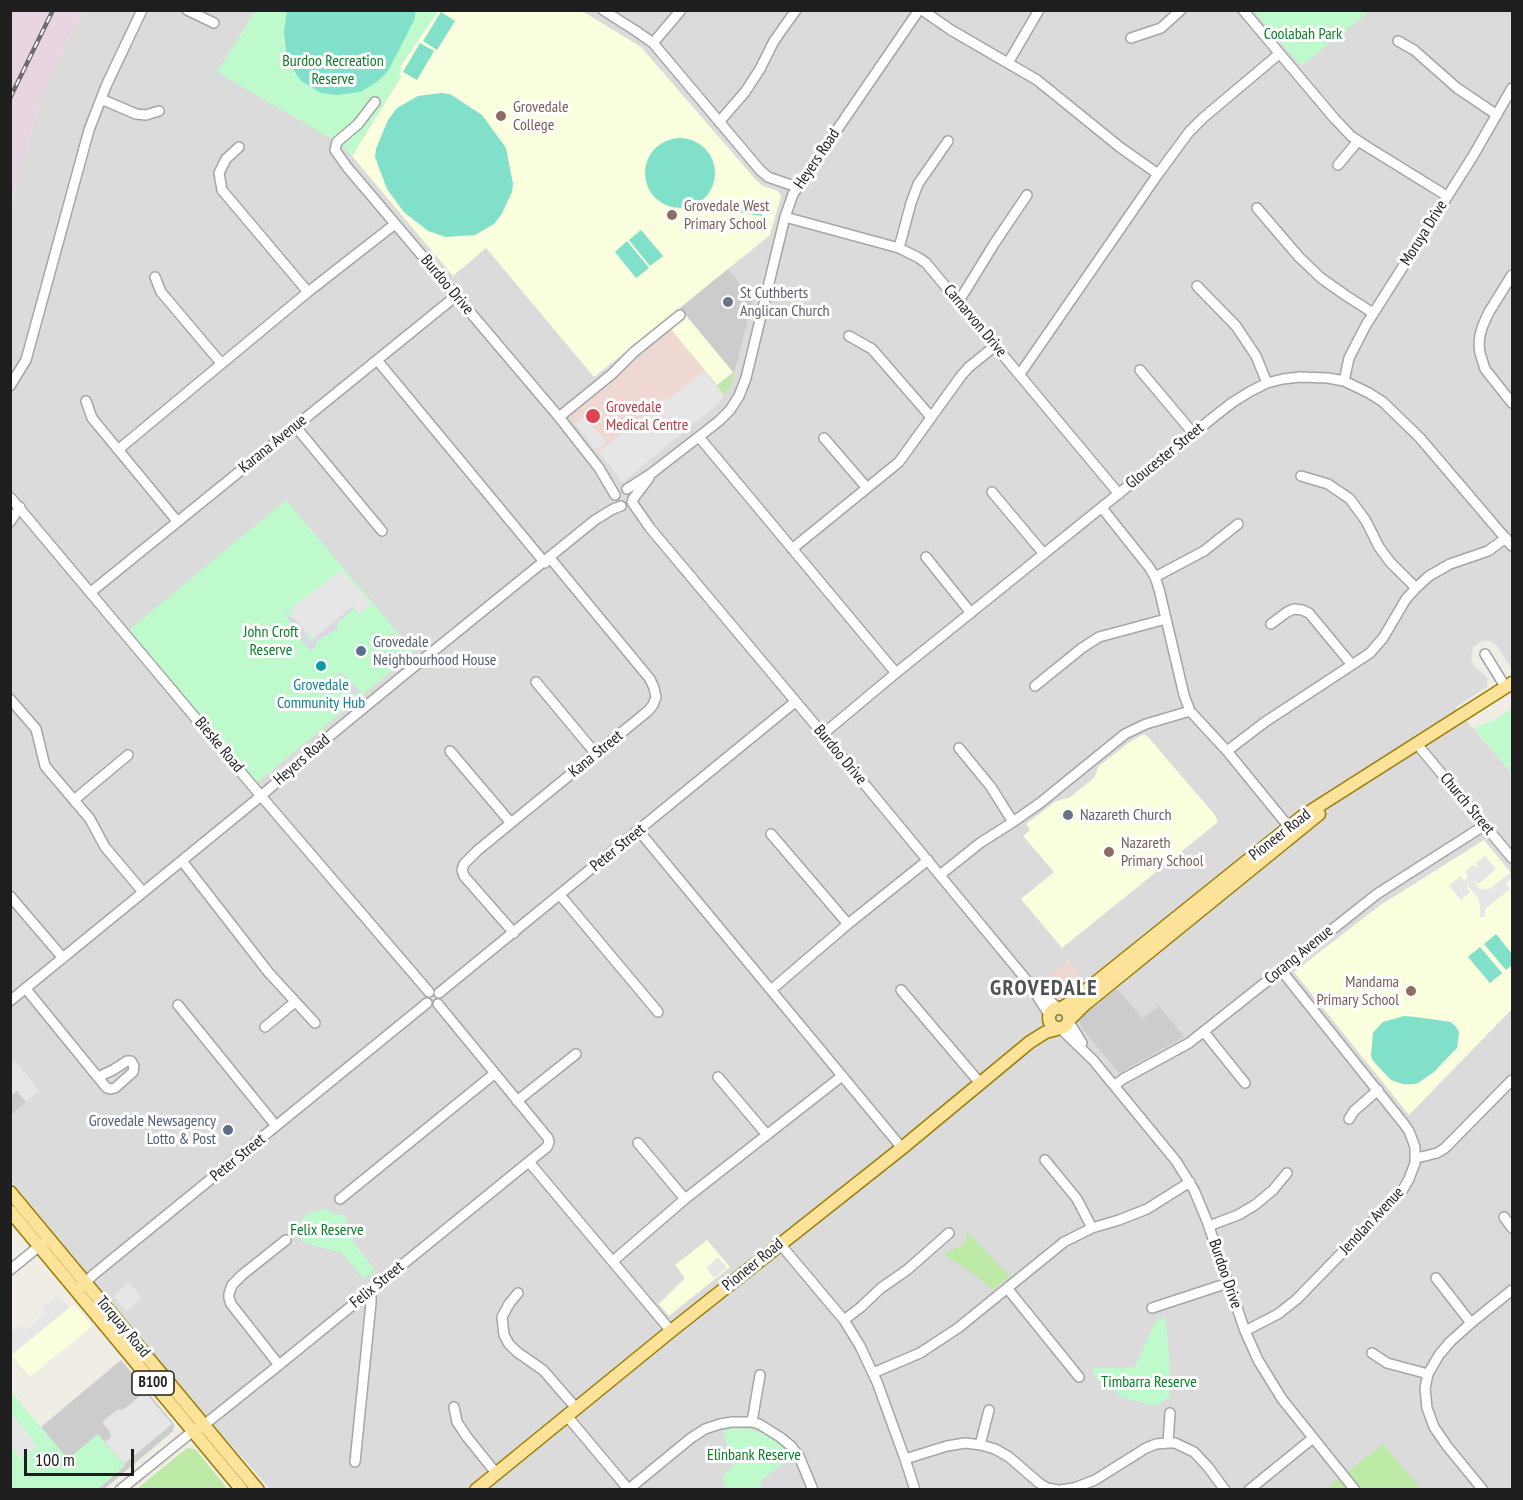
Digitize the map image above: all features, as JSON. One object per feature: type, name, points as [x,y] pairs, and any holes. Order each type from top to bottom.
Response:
[{"type":"main road","name":"Pioneer Road","points":[[1030,1042],[1055,1012],[1074,1000],[1292,830],[1510,689]]},
{"type":"main road","name":"Pioneer Road","points":[[476,1490],[671,1331],[902,1148],[1030,1042],[1064,1025],[1082,1007],[1292,830]]},
{"type":"main road","points":[[1055,1012],[1069,1014],[1064,1025],[1053,1026],[1050,1023],[1055,1012]]},
{"type":"main road","name":"Torquay Road","points":[[10,1192],[44,1242],[198,1428],[242,1490]]},
{"type":"main road","name":"Torquay Road","points":[[10,1211],[44,1242]]},
{"type":"main road","name":"Torquay Road","points":[[198,1428],[258,1490]]},
{"type":"street","points":[[10,386],[26,360],[89,130],[142,10]]},
{"type":"street","points":[[187,10],[214,23]]},
{"type":"street","points":[[603,10],[653,44],[765,175],[797,187]]},
{"type":"street","points":[[653,44],[681,10]]},
{"type":"street","points":[[719,122],[745,92],[774,41],[796,10]]},
{"type":"street","points":[[921,10],[1037,80],[1121,148],[1158,174]]},
{"type":"street","name":"Heyers Road","points":[[10,1001],[261,796],[321,743],[700,435],[726,407],[735,393],[757,327],[785,217],[797,187],[921,10]]},
{"type":"street","points":[[1008,63],[1039,10]]},
{"type":"street","points":[[1131,38],[1161,28],[1182,10]]},
{"type":"street","points":[[1243,10],[1342,127],[1358,141],[1447,196]]},
{"type":"street","points":[[1398,41],[1414,50],[1457,88],[1497,115]]},
{"type":"street","points":[[1020,374],[1189,132],[1279,54]]},
{"type":"street","name":"Moruya Drive","points":[[1344,381],[1353,348],[1373,313],[1512,88]]},
{"type":"street","points":[[101,99],[136,114],[146,115],[159,111]]},
{"type":"street","name":"Burdoo Drive","points":[[375,102],[358,124],[337,142],[335,150],[347,167],[559,417],[624,498],[1055,1012]]},
{"type":"street","points":[[899,248],[918,184],[948,141]]},
{"type":"street","points":[[1338,165],[1358,141]]},
{"type":"street","points":[[239,147],[226,159],[219,173],[222,190],[308,292]]},
{"type":"street","points":[[959,302],[994,244],[1028,195]]},
{"type":"street","points":[[1257,208],[1299,257],[1321,278],[1373,313]]},
{"type":"street","name":"Carnarvon Drive","points":[[785,217],[899,248],[926,263],[1119,494]]},
{"type":"street","points":[[119,449],[221,363],[394,224]]},
{"type":"street","points":[[1512,275],[1489,312],[1483,325],[1479,345],[1485,369],[1512,403]]},
{"type":"street","points":[[155,277],[161,292],[221,363]]},
{"type":"street","points":[[1197,286],[1236,326],[1256,356],[1268,383]]},
{"type":"street","name":"Karana Avenue","points":[[91,592],[456,296]]},
{"type":"street","points":[[559,417],[680,315]]},
{"type":"street","points":[[849,336],[872,349],[931,417]]},
{"type":"street","points":[[792,549],[902,458],[961,376],[995,346]]},
{"type":"street","name":"Kana Street","points":[[377,360],[650,679],[654,688],[656,697],[654,705],[648,711],[510,823],[464,864],[462,870],[464,876],[514,933]]},
{"type":"street","points":[[1140,370],[1193,433]]},
{"type":"street","name":"Gloucester Street","points":[[823,734],[1193,433],[1233,402],[1268,383],[1300,377],[1328,378],[1344,381],[1383,402],[1407,424],[1509,542]]},
{"type":"street","points":[[86,401],[92,418],[177,521]]},
{"type":"street","points":[[295,426],[382,531]]},
{"type":"street","points":[[700,435],[896,673]]},
{"type":"street","points":[[824,438],[867,488]]},
{"type":"street","points":[[1301,476],[1328,484],[1350,499],[1390,562],[1416,588]]},
{"type":"street","points":[[992,492],[1044,554]]},
{"type":"street","name":"Bieske Road","points":[[10,497],[261,796],[434,993]]},
{"type":"street","points":[[10,522],[20,507]]},
{"type":"street","points":[[1102,508],[1155,577],[1190,711],[1227,751],[1292,830]]},
{"type":"street","points":[[1155,577],[1204,551],[1238,524]]},
{"type":"street","points":[[1227,751],[1265,722],[1370,653],[1378,645],[1406,599],[1429,576],[1462,559],[1509,542]]},
{"type":"street","points":[[926,557],[971,613]]},
{"type":"street","points":[[1271,624],[1294,609],[1309,613],[1352,665]]},
{"type":"street","points":[[1035,686],[1099,637],[1166,620]]},
{"type":"street","points":[[1485,654],[1510,689]]},
{"type":"street","points":[[536,682],[596,754]]},
{"type":"street","points":[[10,699],[36,729],[45,766],[90,819],[105,847],[143,892]]},
{"type":"street","name":"Peter Street","points":[[434,993],[514,933],[795,702]]},
{"type":"street","points":[[940,875],[980,843],[1040,803],[1125,734],[1146,724],[1190,711]]},
{"type":"street","name":"Church Street","points":[[1419,746],[1512,858]]},
{"type":"street","points":[[959,748],[991,787],[1013,822]]},
{"type":"street","points":[[450,751],[510,823]]},
{"type":"street","points":[[74,801],[128,755]]},
{"type":"street","name":"Corang Avenue","points":[[1115,1085],[1190,1043],[1377,894],[1485,825]]},
{"type":"street","points":[[639,831],[902,1148]]},
{"type":"street","points":[[771,834],[848,924]]},
{"type":"street","points":[[771,990],[928,860]]},
{"type":"street","points":[[182,861],[257,958],[315,1023]]},
{"type":"street","points":[[560,895],[658,1012]]},
{"type":"street","points":[[10,896],[63,958]]},
{"type":"street","points":[[1281,970],[1409,1131],[1415,1147],[1415,1157],[1437,1153],[1445,1148],[1512,1080]]},
{"type":"street","points":[[26,988],[98,1077]]},
{"type":"street","points":[[901,990],[980,1083]]},
{"type":"street","points":[[434,993],[441,999],[438,1004],[432,1006],[427,1003],[426,996],[434,993]]},
{"type":"street","points":[[265,1027],[295,1002]]},
{"type":"street","name":"Peter Street","points":[[81,1286],[427,1003]]},
{"type":"street","points":[[438,1004],[517,1101],[576,1054]]},
{"type":"street","points":[[178,1005],[272,1121]]},
{"type":"street","name":"Burdoo Drive","points":[[1064,1025],[1176,1161],[1190,1182],[1209,1226],[1245,1330],[1268,1379],[1355,1490]]},
{"type":"street","points":[[1204,1032],[1245,1083]]},
{"type":"street","points":[[340,1199],[494,1074]]},
{"type":"street","points":[[613,1261],[685,1199],[842,1076]]},
{"type":"street","points":[[718,1077],[767,1135]]},
{"type":"street","points":[[1349,1119],[1354,1111],[1378,1090]]},
{"type":"street","name":"Felix Street","points":[[120,1490],[279,1365],[547,1147],[548,1137],[517,1101]]},
{"type":"street","points":[[638,1143],[685,1199]]},
{"type":"street","name":"Jenolan Avenue","points":[[1245,1330],[1290,1306],[1360,1236],[1402,1191],[1412,1172],[1415,1157]]},
{"type":"street","points":[[1045,1160],[1077,1199],[1092,1228]]},
{"type":"street","points":[[530,1162],[671,1331]]},
{"type":"street","points":[[1209,1226],[1238,1215],[1255,1205],[1273,1190],[1287,1173]]},
{"type":"street","points":[[873,1373],[920,1353],[958,1328],[1064,1242],[1092,1228],[1147,1209],[1190,1182]]},
{"type":"street","points":[[1504,1217],[1512,1227]]},
{"type":"street","points":[[844,1320],[949,1233]]},
{"type":"street","points":[[279,1365],[231,1304],[229,1294],[232,1285],[237,1280],[286,1240]]},
{"type":"street","points":[[10,1270],[44,1242]]},
{"type":"street","points":[[780,1244],[844,1320],[860,1346],[873,1373],[915,1490]]},
{"type":"street","points":[[1436,1278],[1472,1323]]},
{"type":"street","points":[[1152,1308],[1228,1283]]},
{"type":"street","points":[[1008,1288],[1079,1377]]},
{"type":"street","points":[[355,1462],[371,1290]]},
{"type":"street","points":[[1483,1490],[1434,1427],[1427,1408],[1425,1388],[1428,1374],[1450,1342],[1512,1290]]},
{"type":"street","points":[[518,1293],[502,1317],[504,1335],[508,1344],[543,1370],[629,1489],[705,1429],[720,1424],[752,1422],[768,1428],[791,1446],[799,1456],[813,1490]]},
{"type":"street","points":[[1372,1353],[1387,1363],[1428,1374]]},
{"type":"street","points":[[752,1422],[760,1375]]},
{"type":"street","points":[[454,1407],[462,1430],[496,1473]]},
{"type":"street","points":[[980,1445],[989,1410]]},
{"type":"street","points":[[1168,1443],[1170,1413]]},
{"type":"street","points":[[1249,1490],[1313,1438]]},
{"type":"street","points":[[905,1459],[947,1446],[965,1443],[980,1445],[995,1449],[1009,1457],[1047,1488],[1074,1488],[1095,1480],[1146,1448],[1156,1444],[1175,1443],[1194,1452],[1225,1490]]},
{"type":"shaded area","points":[[11,11],[83,11],[43,92],[11,205]]},
{"type":"shaded area","points":[[83,11],[1512,11],[1512,669],[1498,647],[1491,641],[1483,641],[1473,647],[1471,659],[1474,666],[1488,678],[1487,687],[1456,707],[1512,773],[1512,1489],[270,1489],[205,1415],[11,1181],[11,205],[43,92]]},
{"type":"shaded area","points":[[438,11],[582,11],[641,47],[756,180],[763,186],[778,191],[781,196],[770,235],[680,308],[733,372],[717,385],[664,321],[594,377],[486,248],[453,276],[352,156],[401,77],[398,73],[401,70],[400,67]]},
{"type":"shaded area","name":"St Cuthberts Anglican Church","points":[[728,269],[748,294],[754,295],[734,373],[680,308]]},
{"type":"shaded area","points":[[672,330],[724,395],[718,404],[623,482],[568,416]]},
{"type":"shaded area","points":[[704,371],[724,395],[718,404],[623,482],[599,453],[640,417],[645,422],[652,416],[648,411],[664,397],[667,400]]},
{"type":"shaded area","points":[[585,416],[606,442],[596,450],[575,424]]},
{"type":"shaded area","points":[[342,570],[371,604],[360,614],[353,606],[314,639],[292,616],[294,613],[290,609]]},
{"type":"shaded area","points":[[353,606],[355,608],[336,624],[339,628],[316,642],[317,645],[311,651],[300,639],[302,636],[284,614],[293,617],[311,641]]},
{"type":"shaded area","points":[[340,672],[361,692],[356,696],[336,676]]},
{"type":"shaded area","name":"Nazareth Primary School","points":[[1144,734],[1215,815],[1218,822],[1062,948],[1021,899],[1054,872],[1023,836],[1030,830],[1026,824],[1056,801],[1069,798],[1094,778],[1099,766],[1131,741]]},
{"type":"shaded area","name":"Mandama Primary School","points":[[1484,840],[1512,874],[1512,1009],[1409,1115],[1294,972],[1379,906]]},
{"type":"shaded area","points":[[1485,856],[1496,869],[1479,884],[1474,881],[1479,888],[1485,890],[1491,888],[1511,872],[1512,878],[1506,884],[1510,889],[1485,909],[1485,917],[1480,917],[1478,898],[1468,886],[1470,892],[1461,900],[1449,886],[1460,876],[1467,880],[1468,876],[1465,872],[1473,865],[1478,868],[1476,863]]},
{"type":"shaded area","points":[[1068,960],[1085,981],[1062,999],[1055,997],[1042,981]]},
{"type":"shaded area","points":[[1117,989],[1143,1019],[1159,1006],[1184,1037],[1119,1073],[1079,1022],[1081,1017]]},
{"type":"shaded area","points":[[15,1060],[39,1091],[11,1114],[11,1064]]},
{"type":"shaded area","points":[[15,1060],[39,1091],[26,1102],[17,1091],[11,1096],[11,1064]]},
{"type":"shaded area","points":[[707,1240],[730,1267],[669,1316],[659,1304],[685,1278],[675,1265]]},
{"type":"shaded area","points":[[718,1257],[727,1268],[714,1278],[706,1268]]},
{"type":"shaded area","points":[[129,1282],[142,1298],[126,1312],[113,1296]]},
{"type":"shaded area","points":[[58,1295],[69,1307],[13,1353],[11,1334],[20,1325],[25,1331],[45,1314],[41,1309]]},
{"type":"shaded area","points":[[74,1304],[92,1326],[30,1377],[12,1355]]},
{"type":"shaded area","points":[[121,1360],[174,1424],[173,1431],[103,1490],[92,1489],[41,1427]]},
{"type":"shaded area","points":[[145,1392],[172,1424],[124,1464],[105,1442],[111,1437],[102,1422],[118,1409],[123,1410]]},
{"type":"shaded area","points":[[11,1413],[37,1446],[20,1458],[11,1447]]},
{"type":"green space","points":[[287,10],[415,11],[415,18],[387,72],[377,82],[360,92],[337,95],[321,93],[301,81],[287,60],[284,32]]},
{"type":"green space","name":"Burdoo Recreation Reserve","points":[[255,11],[438,11],[400,66],[401,76],[352,156],[337,142],[217,72]]},
{"type":"green space","name":"Coolabah Park","points":[[1254,11],[1370,11],[1301,66]]},
{"type":"green space","points":[[441,12],[455,21],[437,50],[423,41]]},
{"type":"green space","points":[[420,43],[434,51],[417,80],[403,72]]},
{"type":"green space","points":[[450,94],[482,115],[506,148],[513,184],[512,192],[494,224],[475,235],[446,237],[428,231],[404,212],[387,189],[375,157],[388,120],[397,108],[418,96]]},
{"type":"green space","points":[[680,138],[699,144],[709,154],[715,173],[709,192],[699,202],[680,208],[661,202],[651,192],[645,173],[651,154],[661,144]]},
{"type":"green space","points":[[736,203],[764,207],[762,216],[735,212]]},
{"type":"green space","points":[[641,230],[663,256],[650,266],[629,240]]},
{"type":"green space","points":[[627,241],[649,268],[636,278],[615,252]]},
{"type":"green space","points":[[735,373],[732,382],[725,395],[717,386]]},
{"type":"green space","name":"John Croft Reserve","points":[[286,500],[414,652],[257,783],[129,630]]},
{"type":"green space","points":[[1512,708],[1512,773],[1474,728],[1495,720]]},
{"type":"green space","points":[[1496,934],[1512,954],[1512,965],[1506,970],[1484,944]]},
{"type":"green space","points":[[1480,947],[1502,973],[1490,983],[1468,957]]},
{"type":"green space","points":[[1404,1016],[1451,1022],[1459,1032],[1457,1048],[1434,1072],[1414,1084],[1403,1084],[1391,1080],[1371,1055],[1373,1033],[1378,1027],[1383,1022]]},
{"type":"green space","name":"Felix Reserve","points":[[327,1209],[335,1214],[344,1215],[355,1244],[375,1270],[364,1279],[342,1253],[302,1242],[297,1224],[308,1213]]},
{"type":"green space","points":[[966,1231],[1010,1276],[993,1290],[943,1254],[964,1244],[967,1238]]},
{"type":"green space","name":"Timbarra Reserve","points":[[1165,1316],[1170,1397],[1156,1406],[1124,1398],[1095,1378],[1092,1368],[1134,1368],[1155,1323]]},
{"type":"green space","points":[[10,1391],[68,1459],[98,1434],[125,1466],[98,1489],[11,1489]]},
{"type":"green space","name":"Elinbank Reserve","points":[[748,1429],[766,1435],[780,1444],[792,1457],[760,1481],[762,1489],[726,1489],[722,1476],[733,1467],[723,1430]]},
{"type":"green space","points":[[1383,1444],[1421,1489],[1325,1490]]},
{"type":"green space","points":[[187,1448],[195,1449],[226,1487],[223,1490],[137,1489]]},
{"type":"railway","points":[[10,98],[53,10]]},
{"type":"place","name":"Grovedale College","points":[[501,116]]},
{"type":"place","name":"Grovedale West Primary School","points":[[672,215]]},
{"type":"place","name":"St Cuthberts Anglican Church","points":[[728,302]]},
{"type":"place","name":"Grovedale Medical Centre","points":[[593,416]]},
{"type":"place","name":"Grovedale Neighbourhood House","points":[[361,651]]},
{"type":"place","name":"Grovedale Community Hub","points":[[321,666]]},
{"type":"place","name":"Nazareth Church","points":[[1068,815]]},
{"type":"place","name":"Nazareth Primary School","points":[[1109,852]]},
{"type":"place","name":"Mandama Primary School","points":[[1411,991]]},
{"type":"place","name":"Grovedale Newsagency Lotto & Post","points":[[228,1130]]},
{"type":"district","name":"GROVEDALE","points":[[1044,989]]}]
